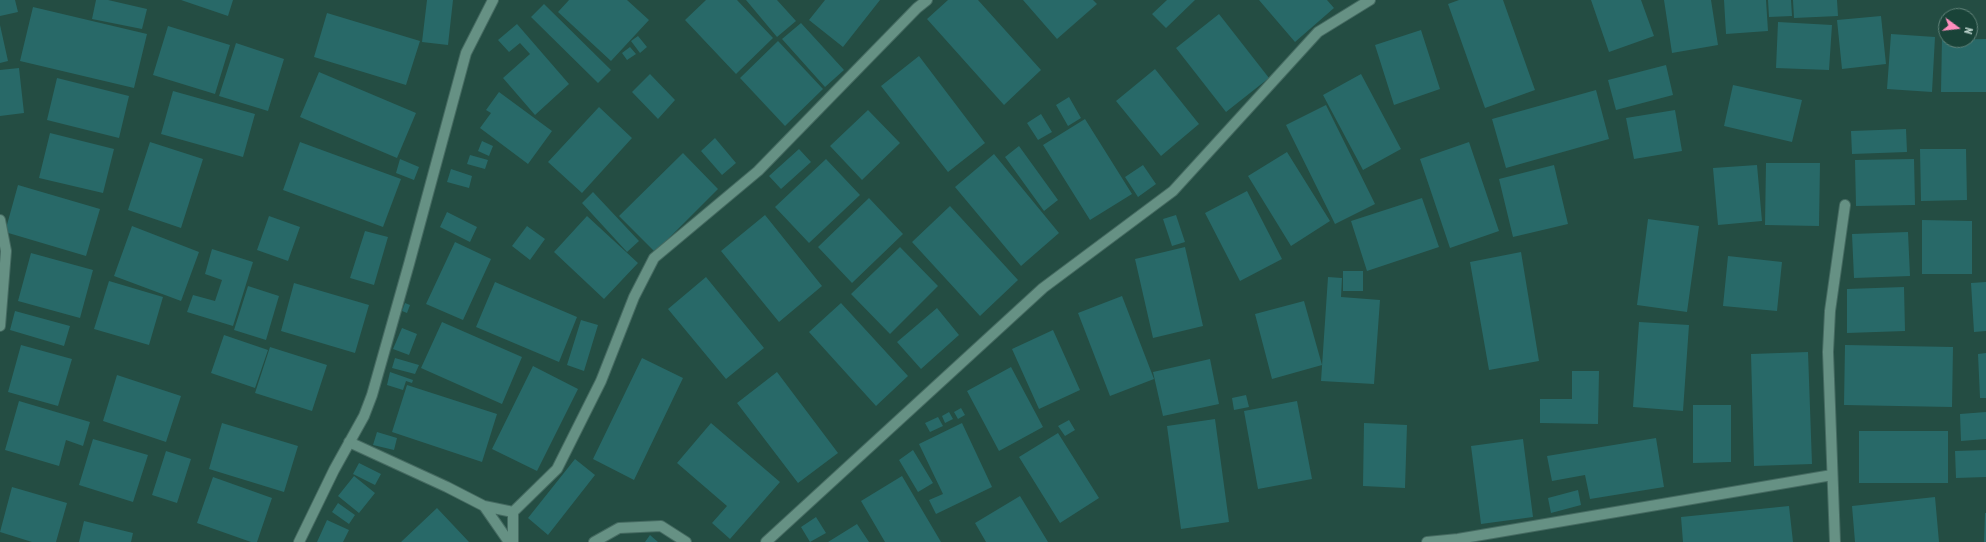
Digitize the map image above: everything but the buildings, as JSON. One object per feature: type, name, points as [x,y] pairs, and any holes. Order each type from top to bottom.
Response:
[{"type":"street","points":[[299,542],[349,442],[364,416],[372,395],[466,53],[493,0]]},
{"type":"street","points":[[512,542],[513,512],[557,470],[601,381],[634,297],[654,258],[758,171],[917,8],[927,0]]},
{"type":"street","points":[[766,542],[1043,288],[1173,191],[1318,32],[1370,0]]},
{"type":"street","points":[[1835,542],[1828,338],[1836,259],[1845,205]]},
{"type":"street","points":[[0,220],[6,251],[0,326]]},
{"type":"street","points":[[349,442],[447,487],[484,506],[513,512]]},
{"type":"street","points":[[1427,542],[1458,539],[1832,475]]},
{"type":"street","points":[[484,506],[509,542]]},
{"type":"street","points":[[594,542],[619,528],[661,526],[686,542]]}]
